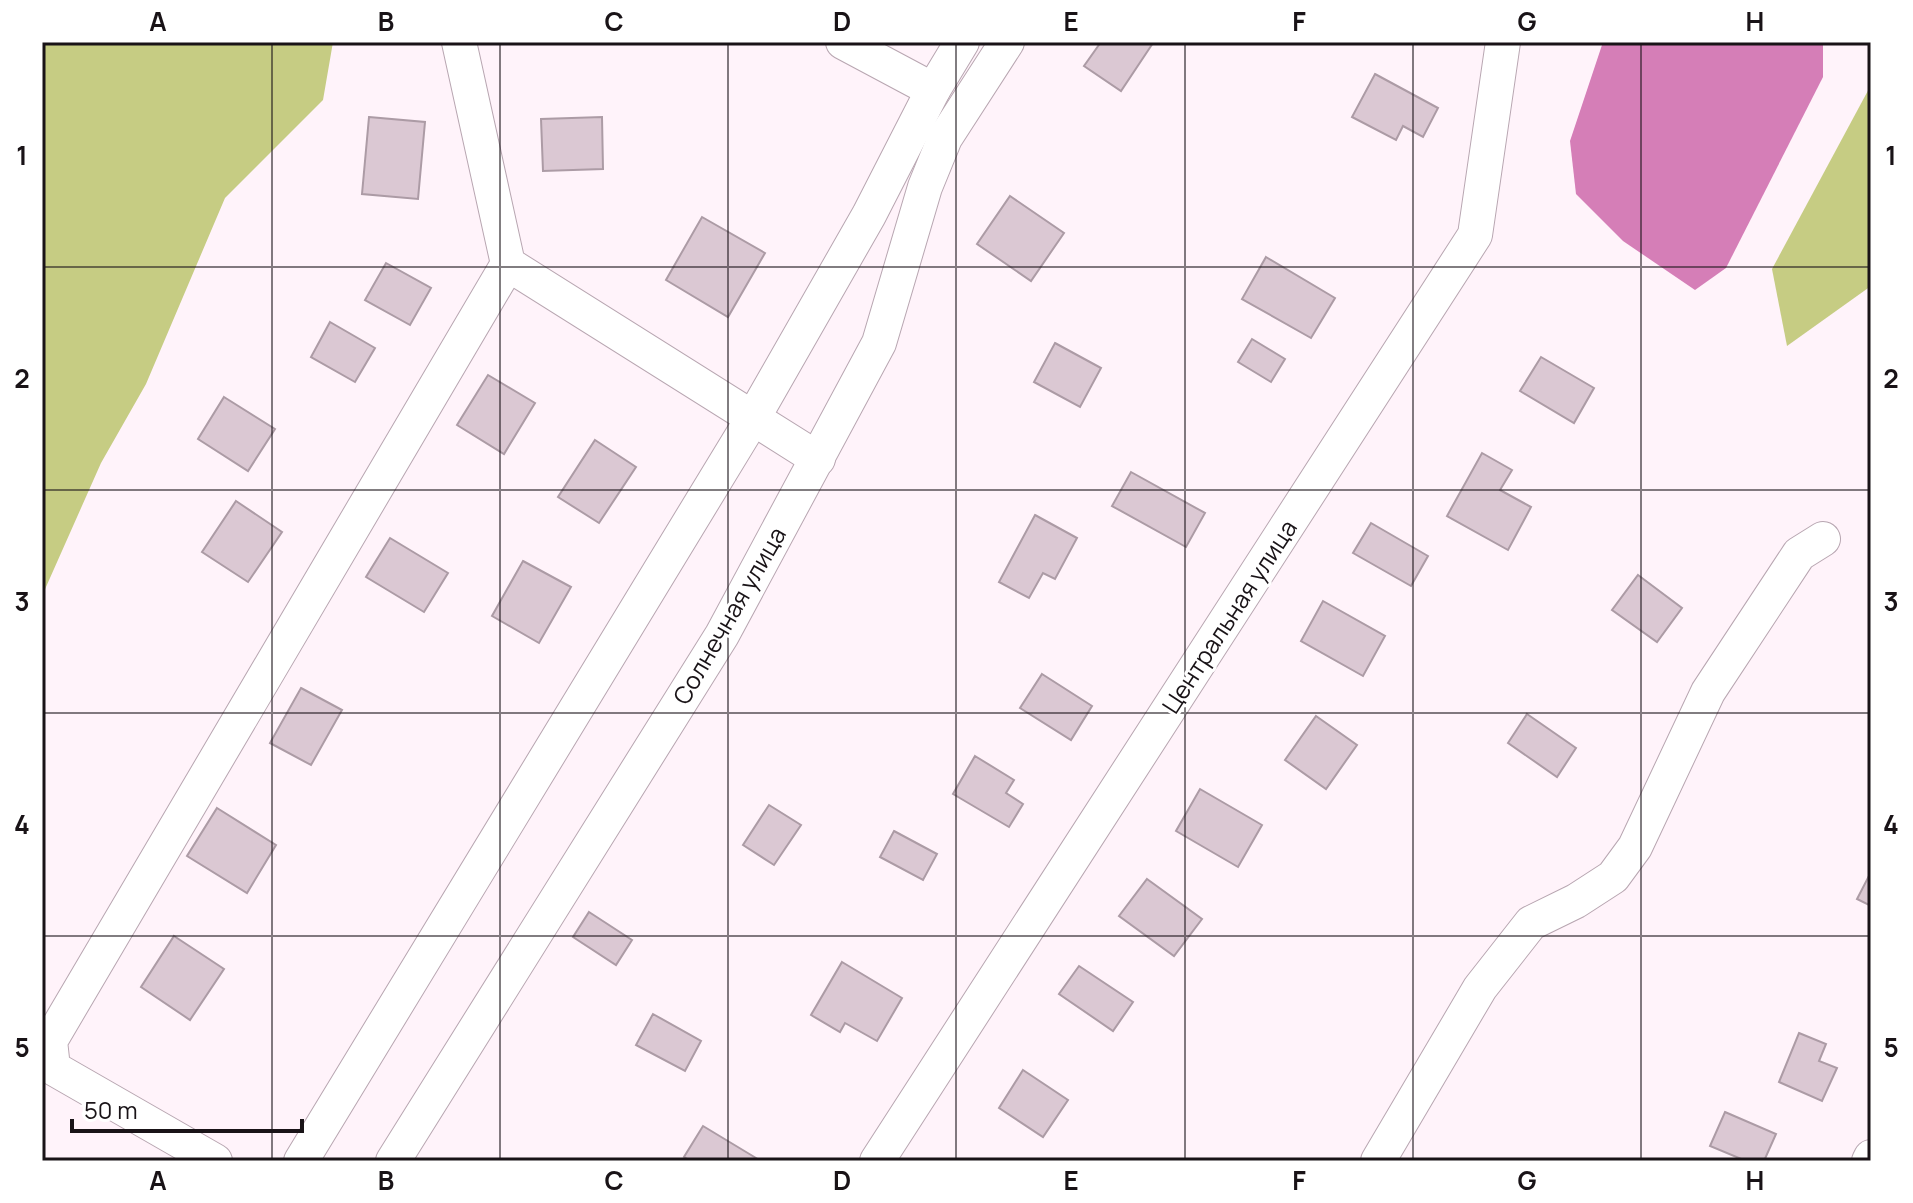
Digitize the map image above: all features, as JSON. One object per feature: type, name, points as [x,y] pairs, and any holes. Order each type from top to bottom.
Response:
[{"type":"street","points":[[215,1161],[53,1068],[50,1041],[508,264],[459,42]]},
{"type":"street","points":[[843,42],[933,90]]},
{"type":"street","points":[[301,1161],[753,418],[869,215],[933,90],[962,42]]},
{"type":"street","name":"Солнечная улица","points":[[393,1161],[722,635],[879,343],[925,187],[945,138],[1007,42]]},
{"type":"street","name":"Центральная улица","points":[[877,1161],[1475,235],[1503,42]]},
{"type":"street","points":[[508,264],[818,459]]},
{"type":"street","points":[[1378,1161],[1480,988],[1531,923],[1576,901],[1613,877],[1635,847],[1708,692],[1799,554],[1823,539]]},
{"type":"green space","points":[[42,42],[333,42],[323,100],[225,198],[146,384],[101,463],[42,596]]},
{"type":"green space","points":[[1871,85],[1871,286],[1787,346],[1772,269]]},
{"type":"shaded area","points":[[1603,42],[1823,42],[1823,77],[1726,268],[1695,290],[1623,241],[1576,194],[1570,141]]},
{"type":"building","points":[[1101,42],[1153,43],[1121,91],[1084,66]]},
{"type":"building","points":[[1375,74],[1438,108],[1423,137],[1403,126],[1396,140],[1352,117]]},
{"type":"building","points":[[369,117],[425,122],[418,199],[362,194]]},
{"type":"building","points":[[602,117],[603,169],[543,171],[541,119]]},
{"type":"building","points":[[1010,196],[1064,233],[1031,281],[977,244]]},
{"type":"building","points":[[702,217],[765,253],[728,317],[666,280]]},
{"type":"building","points":[[1266,257],[1335,298],[1311,338],[1242,299]]},
{"type":"building","points":[[386,263],[431,288],[410,325],[365,300]]},
{"type":"building","points":[[330,322],[375,348],[355,382],[311,357]]},
{"type":"building","points":[[1252,339],[1285,359],[1271,382],[1238,362]]},
{"type":"building","points":[[1055,343],[1101,368],[1080,407],[1034,382]]},
{"type":"building","points":[[1541,357],[1594,388],[1574,423],[1520,391]]},
{"type":"building","points":[[488,375],[535,403],[504,454],[457,425]]},
{"type":"building","points":[[224,397],[275,429],[248,471],[198,439]]},
{"type":"building","points":[[595,440],[636,467],[599,523],[558,497]]},
{"type":"building","points":[[1482,453],[1512,470],[1500,490],[1531,507],[1508,550],[1447,516]]},
{"type":"building","points":[[1131,472],[1205,513],[1186,547],[1112,506]]},
{"type":"building","points":[[236,501],[282,532],[248,582],[202,552]]},
{"type":"building","points":[[1035,515],[1077,538],[1055,579],[1043,573],[1029,598],[999,582]]},
{"type":"building","points":[[1371,523],[1428,556],[1411,586],[1353,553]]},
{"type":"building","points":[[390,538],[448,573],[424,612],[366,577]]},
{"type":"building","points":[[523,561],[571,587],[539,643],[492,616]]},
{"type":"building","points":[[1638,575],[1682,608],[1657,642],[1612,610]]},
{"type":"building","points":[[1323,601],[1385,636],[1363,676],[1301,641]]},
{"type":"building","points":[[1042,674],[1092,706],[1071,740],[1020,708]]},
{"type":"building","points":[[301,688],[342,710],[311,765],[270,743]]},
{"type":"building","points":[[1527,714],[1576,748],[1557,777],[1508,743]]},
{"type":"building","points":[[1316,716],[1357,745],[1326,789],[1285,760]]},
{"type":"building","points":[[975,756],[1014,780],[1006,793],[1023,804],[1009,827],[953,794]]},
{"type":"building","points":[[1200,789],[1262,825],[1238,867],[1176,831]]},
{"type":"building","points":[[769,805],[801,825],[774,865],[743,845]]},
{"type":"building","points":[[217,808],[276,845],[247,893],[187,856]]},
{"type":"building","points":[[894,831],[937,854],[923,880],[880,857]]},
{"type":"building","points":[[1871,872],[1871,906],[1857,899]]},
{"type":"building","points":[[1147,879],[1202,919],[1174,956],[1119,916]]},
{"type":"building","points":[[589,912],[632,940],[616,965],[573,937]]},
{"type":"building","points":[[174,936],[224,969],[190,1020],[141,987]]},
{"type":"building","points":[[842,962],[902,998],[877,1041],[845,1023],[840,1032],[811,1015]]},
{"type":"building","points":[[1079,966],[1133,1002],[1113,1031],[1059,994]]},
{"type":"building","points":[[653,1014],[701,1041],[685,1071],[636,1045]]},
{"type":"building","points":[[1799,1033],[1826,1044],[1819,1061],[1837,1068],[1822,1101],[1779,1082]]},
{"type":"building","points":[[1023,1070],[1068,1100],[1043,1137],[999,1108]]},
{"type":"building","points":[[1725,1112],[1776,1134],[1764,1161],[1746,1161],[1710,1146]]},
{"type":"building","points":[[703,1126],[761,1161],[691,1161],[684,1157]]}]
